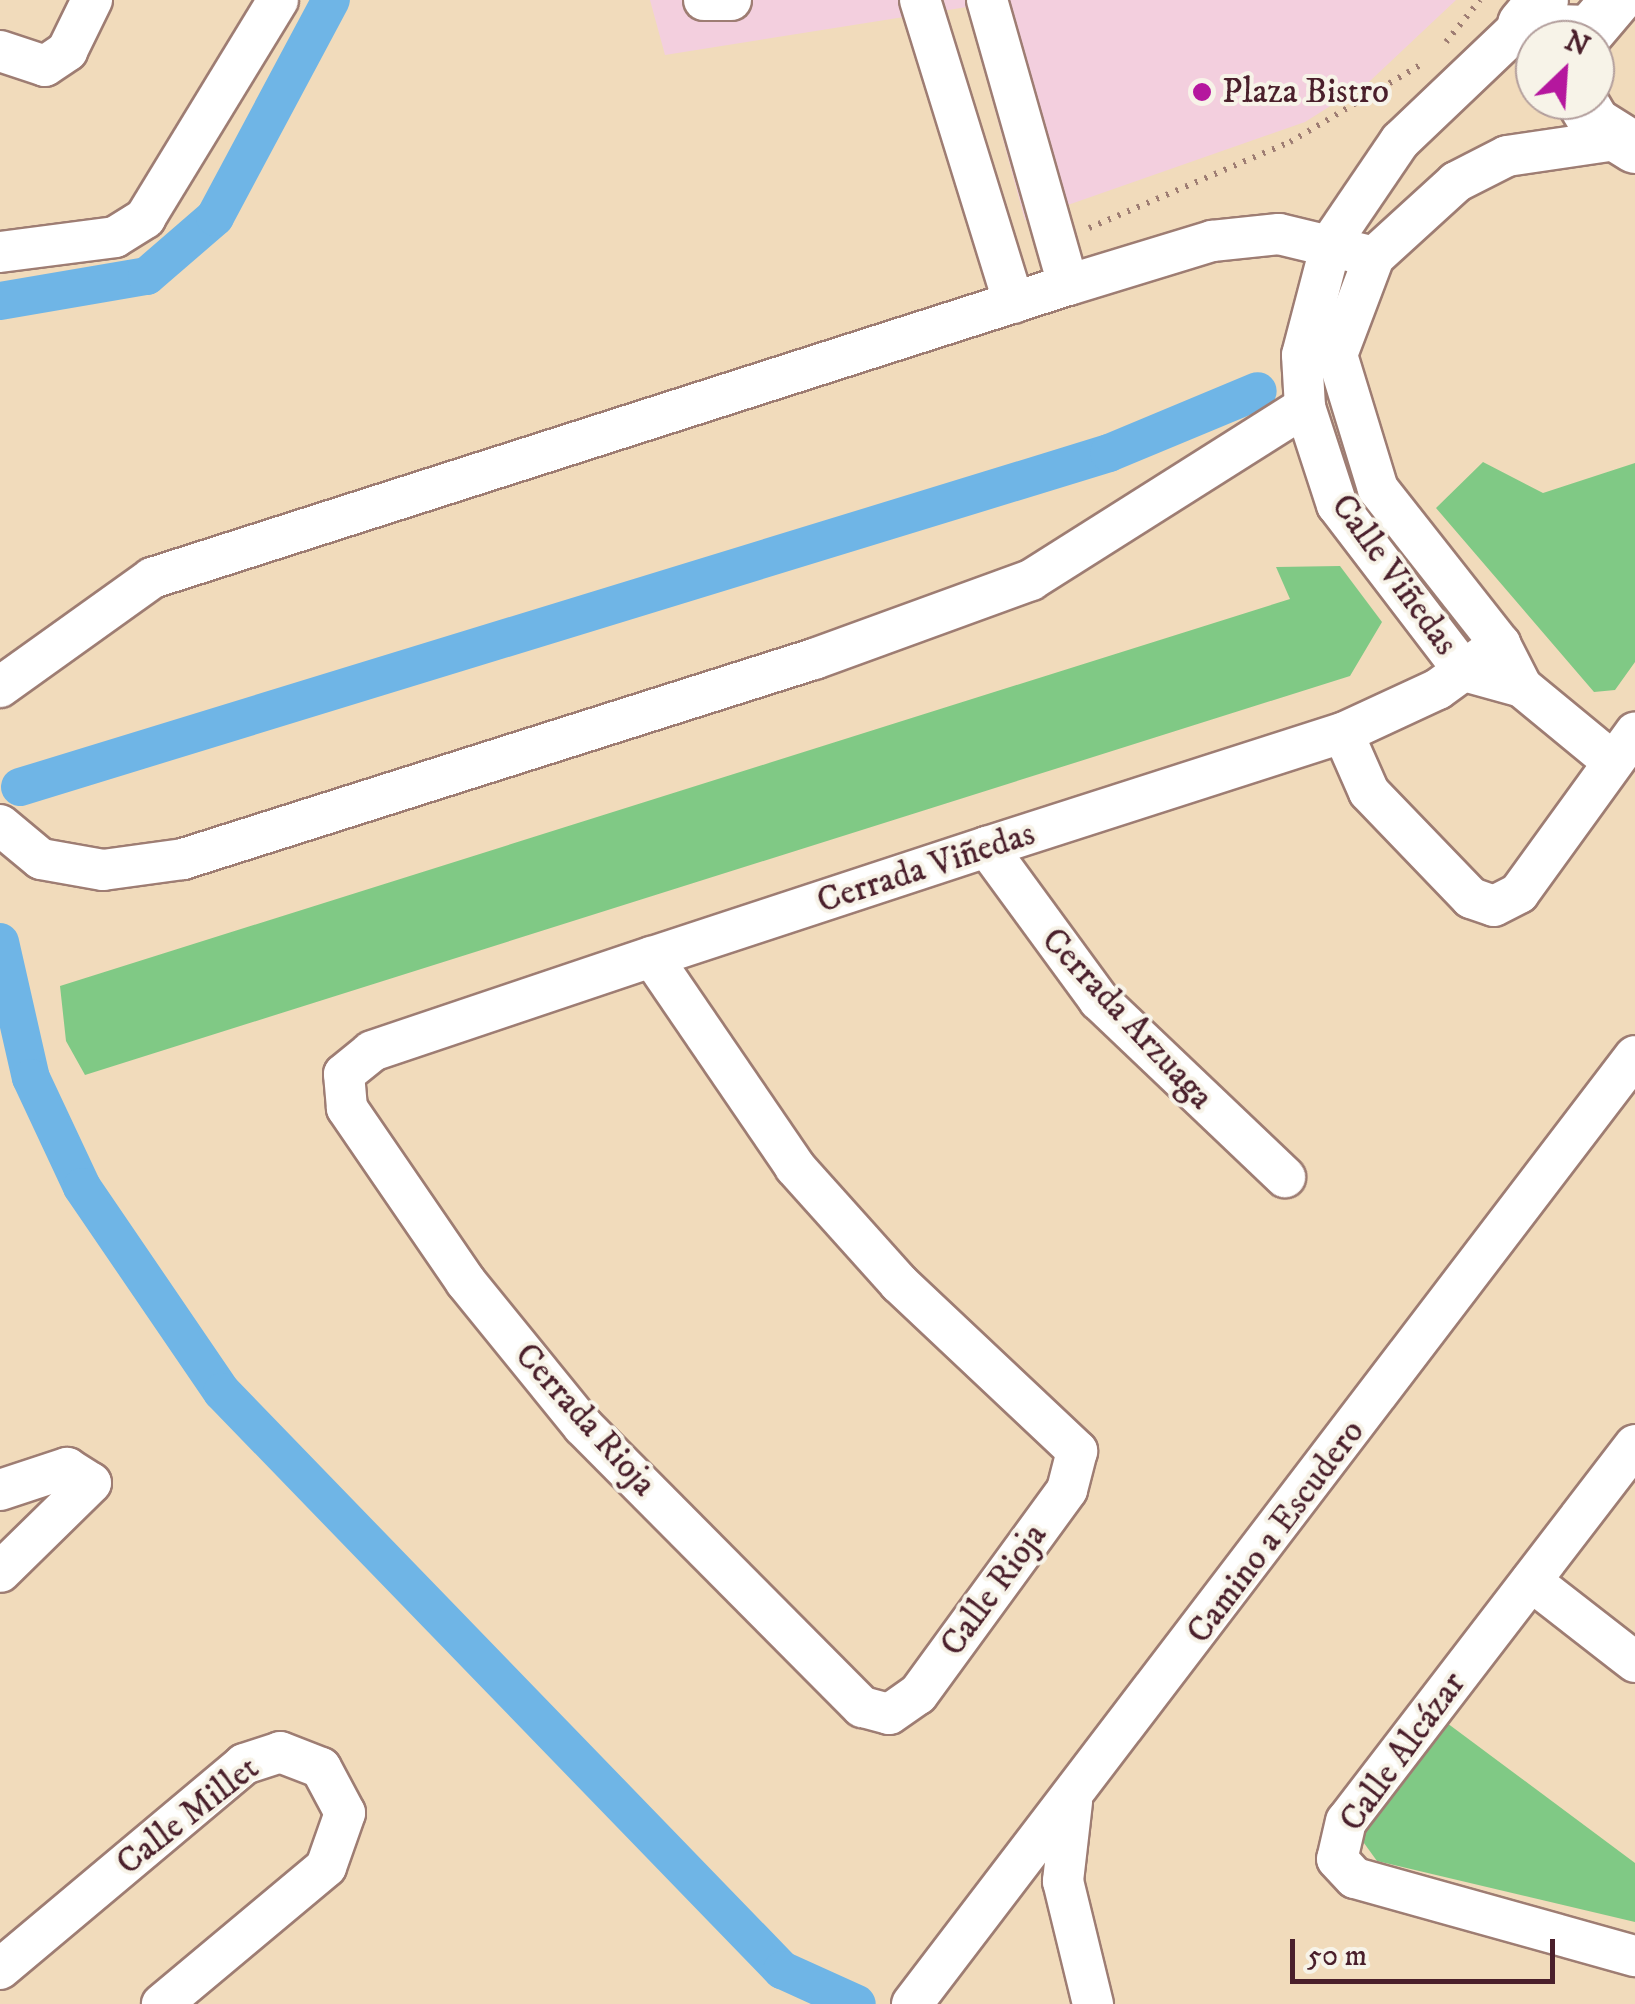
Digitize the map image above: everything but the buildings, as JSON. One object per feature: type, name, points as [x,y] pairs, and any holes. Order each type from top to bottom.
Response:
[{"type":"main road","points":[[1602,120],[1625,144]]},
{"type":"street","points":[[0,51],[44,66],[66,52],[92,0]]},
{"type":"street","points":[[0,252],[115,238],[145,218],[278,0]]},
{"type":"street","points":[[704,0],[731,0]]},
{"type":"street","points":[[920,0],[1014,302]]},
{"type":"street","points":[[987,0],[1068,285]]},
{"type":"street","name":"Calle Viñedas","points":[[1343,733],[1369,792],[1471,898],[1494,906],[1519,893],[1624,747],[1522,687],[1464,671],[1337,505],[1305,407],[1308,307],[1332,241],[1400,141],[1533,12],[1598,15]]},
{"type":"street","name":"Calle Viñedas","points":[[1522,687],[1500,644],[1378,490],[1338,355],[1374,257],[1456,182],[1507,156],[1625,144]]},
{"type":"street","points":[[0,687],[152,578],[1068,285],[1212,242],[1278,234],[1332,241],[1374,257]]},
{"type":"street","points":[[0,825],[41,858],[88,867],[183,859],[814,659],[1031,580],[1305,407]]},
{"type":"street","points":[[1337,505],[1378,490]]},
{"type":"street","name":"Cerrada Viñedas","points":[[344,1074],[372,1051],[1343,733],[1464,671],[1500,644]]},
{"type":"street","name":"Cerrada Arzuaga","points":[[987,847],[1099,1000],[1284,1177]]},
{"type":"street","name":"Calle Rioja","points":[[652,958],[795,1166],[899,1283],[1077,1451],[1055,1506],[918,1694],[889,1714]]},
{"type":"street","name":"Camino a Escudero","points":[[912,2004],[1072,1802],[1635,1056]]},
{"type":"street","name":"Cerrada Rioja","points":[[344,1074],[347,1108],[466,1282],[583,1426],[862,1707],[889,1714]]},
{"type":"street","name":"Calle Alcázar","points":[[1635,1445],[1346,1820],[1337,1859],[1355,1878],[1635,1956]]},
{"type":"street","points":[[0,1490],[67,1468],[90,1483],[0,1572]]},
{"type":"street","points":[[1531,1581],[1635,1662]]},
{"type":"street","name":"Calle Millet","points":[[0,1969],[244,1764],[280,1752],[321,1768],[345,1813],[326,1867],[162,2004]]},
{"type":"street","points":[[1072,1802],[1063,1881],[1093,2004]]},
{"type":"path","points":[[1056,242],[1376,95],[1433,56],[1480,0]]},
{"type":"shaded area","points":[[650,0],[1456,0],[1370,81],[1305,122],[1025,220],[967,7],[665,55]]},
{"type":"green space","points":[[1483,462],[1543,493],[1635,463],[1635,662],[1615,690],[1594,692],[1436,508]]},
{"type":"green space","points":[[1340,566],[1382,622],[1350,676],[85,1075],[66,1041],[60,986],[1290,599],[1276,567]]},
{"type":"green space","points":[[1447,1723],[1635,1863],[1635,1922],[1377,1861],[1356,1832]]},
{"type":"waterway","points":[[0,301],[147,276],[215,217],[331,0]]},
{"type":"waterway","points":[[20,787],[1109,453],[1258,391]]},
{"type":"waterway","points":[[0,942],[31,1078],[82,1187],[222,1392],[782,1970],[857,2004]]},
{"type":"place","name":"Plaza Bistro","points":[[1202,92]]}]
